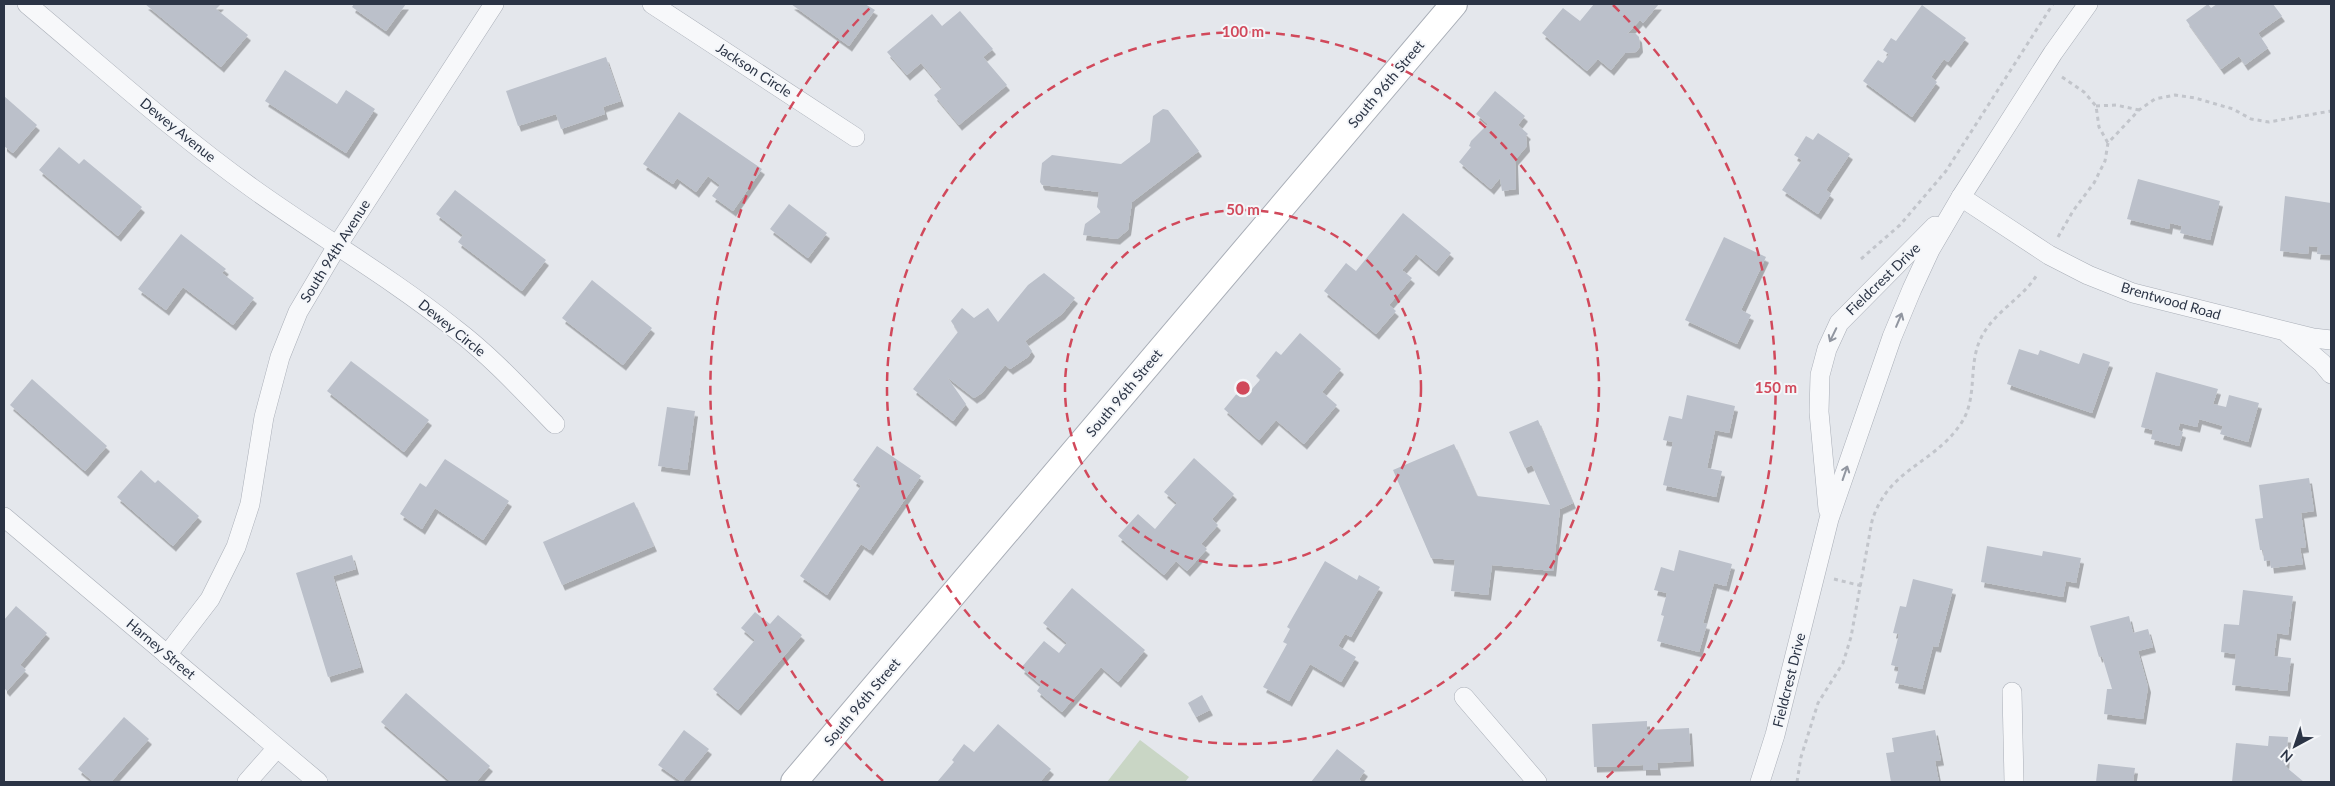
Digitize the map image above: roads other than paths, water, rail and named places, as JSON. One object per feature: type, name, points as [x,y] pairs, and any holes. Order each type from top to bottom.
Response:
[{"type":"street","name":"Dewey Avenue","points":[[28,4],[201,150],[336,246]]},
{"type":"street","name":"South 94th Avenue","points":[[167,655],[210,599],[236,547],[250,504],[264,417],[280,357],[298,312],[336,246],[494,4]]},
{"type":"street","name":"Jackson Circle","points":[[652,4],[855,137]]},
{"type":"street","name":"South 96th Street","points":[[794,782],[1454,4]]},
{"type":"street","name":"Fieldcrest Drive","points":[[1760,782],[1775,735],[1829,519],[1895,329],[1930,250],[1961,197],[2048,59],[2088,4]]},
{"type":"street","name":"Fieldcrest Drive","points":[[1829,519],[1827,480],[1818,412],[1820,375],[1826,349],[1839,323],[1861,298],[1921,242],[1961,197]]},
{"type":"street","name":"Brentwood Road","points":[[1961,197],[2049,255],[2088,275],[2133,293],[2285,331],[2331,340]]},
{"type":"street","name":"Dewey Circle","points":[[336,246],[416,299],[456,329],[499,367],[555,424]]},
{"type":"street","name":"Brentwood Road","points":[[2285,331],[2322,363],[2331,374]]},
{"type":"street","name":"Harney Street","points":[[4,517],[318,782]]},
{"type":"street","points":[[2012,692],[2014,782]]},
{"type":"street","points":[[1464,697],[1537,782]]},
{"type":"street","points":[[247,782],[277,748]]}]
